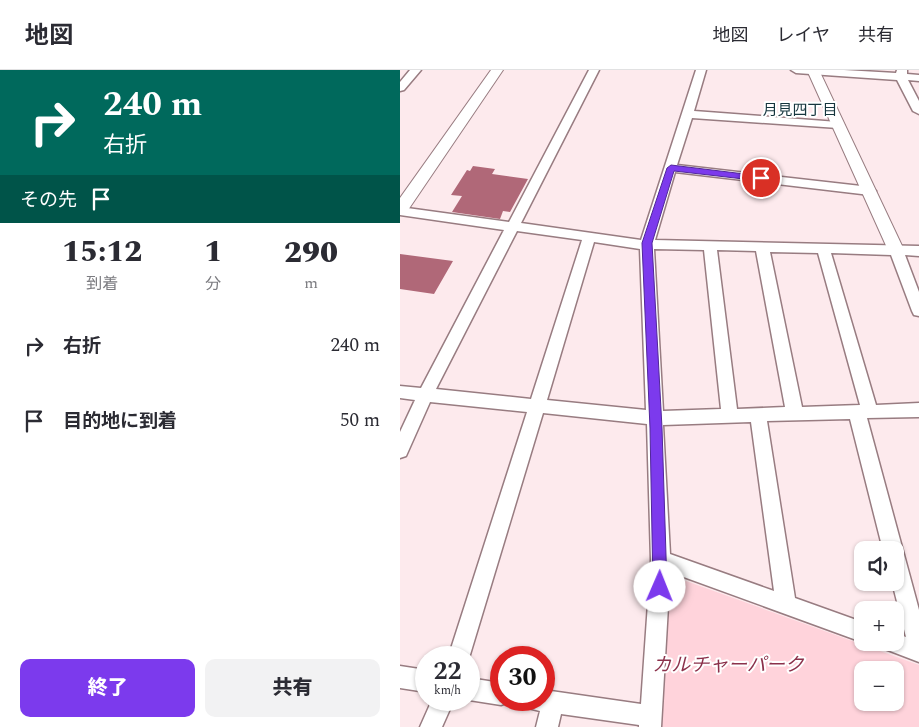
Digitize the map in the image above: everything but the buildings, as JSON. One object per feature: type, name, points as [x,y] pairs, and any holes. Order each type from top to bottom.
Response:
[{"type":"street","points":[[400,88],[416,70]]},
{"type":"street","points":[[498,70],[400,210],[512,228],[647,243],[919,251]]},
{"type":"street","points":[[400,451],[425,395],[594,70]]},
{"type":"street","points":[[555,703],[650,722],[661,560],[647,243],[701,70]]},
{"type":"street","points":[[796,70],[902,73],[919,78]]},
{"type":"street","points":[[813,70],[896,250],[919,311]]},
{"type":"street","points":[[902,73],[919,111]]},
{"type":"street","points":[[688,114],[838,125]]},
{"type":"street","points":[[671,168],[870,191]]},
{"type":"street","points":[[462,646],[589,238]]},
{"type":"street","points":[[710,245],[730,416]]},
{"type":"street","points":[[762,246],[796,414]]},
{"type":"street","points":[[823,248],[863,412],[891,541]]},
{"type":"street","points":[[400,392],[656,418],[919,410]]},
{"type":"street","points":[[758,415],[786,605]]},
{"type":"street","points":[[661,560],[854,629]]},
{"type":"street","points":[[904,591],[919,648]]},
{"type":"street","points":[[904,646],[919,652]]},
{"type":"street","points":[[400,677],[415,679]]},
{"type":"street","points":[[431,727],[438,711]]},
{"type":"street","points":[[545,711],[547,727]]},
{"type":"green space","name":"カルチャーパーク","points":[[686,581],[854,642],[854,651],[880,651],[919,665],[919,727],[659,727],[670,589]]},
{"type":"district","name":"月見四丁目","points":[[800,110]]},
{"type":"route","points":[[660,587],[661,560],[647,243],[671,168],[761,178]]}]
